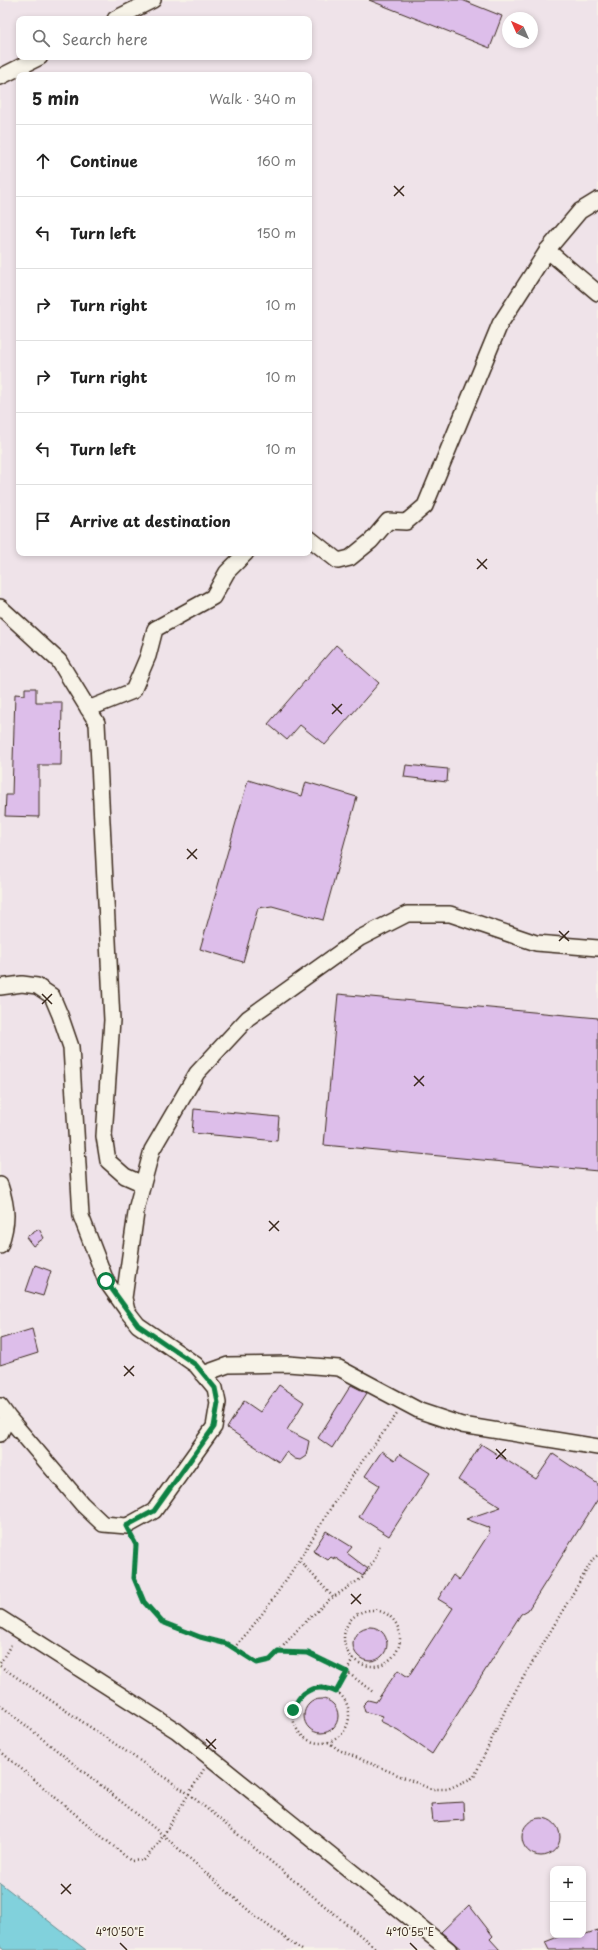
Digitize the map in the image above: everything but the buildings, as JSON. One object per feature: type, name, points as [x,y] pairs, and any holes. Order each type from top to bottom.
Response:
[{"type":"lane","points":[[121,16],[153,0]]},
{"type":"lane","points":[[0,77],[34,60]]},
{"type":"lane","points":[[312,540],[338,561],[350,558],[371,541],[388,521],[406,522],[425,506],[500,324],[547,250],[580,211],[598,200]]},
{"type":"lane","points":[[547,250],[598,293]]},
{"type":"lane","points":[[88,708],[133,691],[148,656],[155,629],[213,597],[227,572],[243,556]]},
{"type":"lane","points":[[0,607],[59,661],[97,722],[112,1020],[104,1136],[108,1161],[125,1176],[143,1184]]},
{"type":"lane","points":[[127,1311],[124,1298],[137,1206],[152,1150],[197,1073],[248,1018],[360,938],[407,914],[450,914],[536,943],[598,948]]},
{"type":"lane","points":[[0,987],[22,984],[37,986],[52,996],[60,1015],[71,1046],[81,1216],[106,1281],[138,1325],[196,1365],[215,1388],[218,1403],[214,1427],[154,1511],[126,1526],[103,1524],[82,1504],[4,1412]]},
{"type":"lane","points":[[0,1185],[7,1205],[5,1231],[0,1246]]},
{"type":"lane","points":[[203,1374],[228,1364],[288,1364],[340,1368],[420,1411],[462,1425],[598,1447]]},
{"type":"lane","points":[[0,1434],[4,1412]]},
{"type":"lane","points":[[0,1618],[178,1731],[449,1950]]},
{"type":"path","points":[[234,1648],[254,1626],[300,1561],[359,1464],[405,1403]]},
{"type":"path","points":[[126,1526],[136,1545],[134,1578],[144,1602],[162,1622],[200,1637],[227,1644],[257,1663],[270,1660],[300,1628],[333,1597],[362,1578],[375,1559],[380,1544]]},
{"type":"path","points":[[328,1742],[338,1750],[432,1789],[448,1789],[474,1777],[509,1702],[593,1559],[598,1555]]},
{"type":"path","points":[[300,1561],[333,1597]]},
{"type":"path","points":[[370,1610],[379,1611],[394,1621],[400,1638],[399,1647],[388,1662],[370,1666],[361,1664],[353,1659],[347,1652],[344,1638],[347,1625],[353,1618],[361,1612],[370,1610]]},
{"type":"path","points":[[20,1631],[0,1664],[189,1794],[378,1950]]},
{"type":"path","points":[[278,1652],[308,1653],[347,1672],[373,1692]]},
{"type":"path","points":[[336,1692],[353,1659]]},
{"type":"path","points":[[318,1687],[328,1688],[336,1692],[343,1698],[349,1715],[343,1732],[328,1742],[319,1743],[310,1741],[302,1736],[296,1729],[293,1720],[293,1710],[296,1702],[302,1694],[318,1687]]},
{"type":"path","points":[[0,1705],[163,1835],[256,1917],[302,1950]]},
{"type":"path","points":[[0,1751],[132,1861],[144,1860],[163,1835],[211,1758]]},
{"type":"shaded area","points":[[0,0],[598,0],[598,1950],[0,1950]]},
{"type":"water","points":[[0,1883],[86,1950],[4,1950],[0,1947]]},
{"type":"route","points":[[106,1281],[138,1325],[196,1365],[215,1388],[218,1403],[214,1427],[154,1511],[126,1526],[136,1545],[134,1578],[144,1602],[162,1622],[200,1637],[227,1644],[257,1663],[270,1660],[278,1652],[308,1653],[347,1672],[336,1692],[328,1688],[318,1687],[310,1690],[302,1694],[296,1702],[293,1710]]}]
